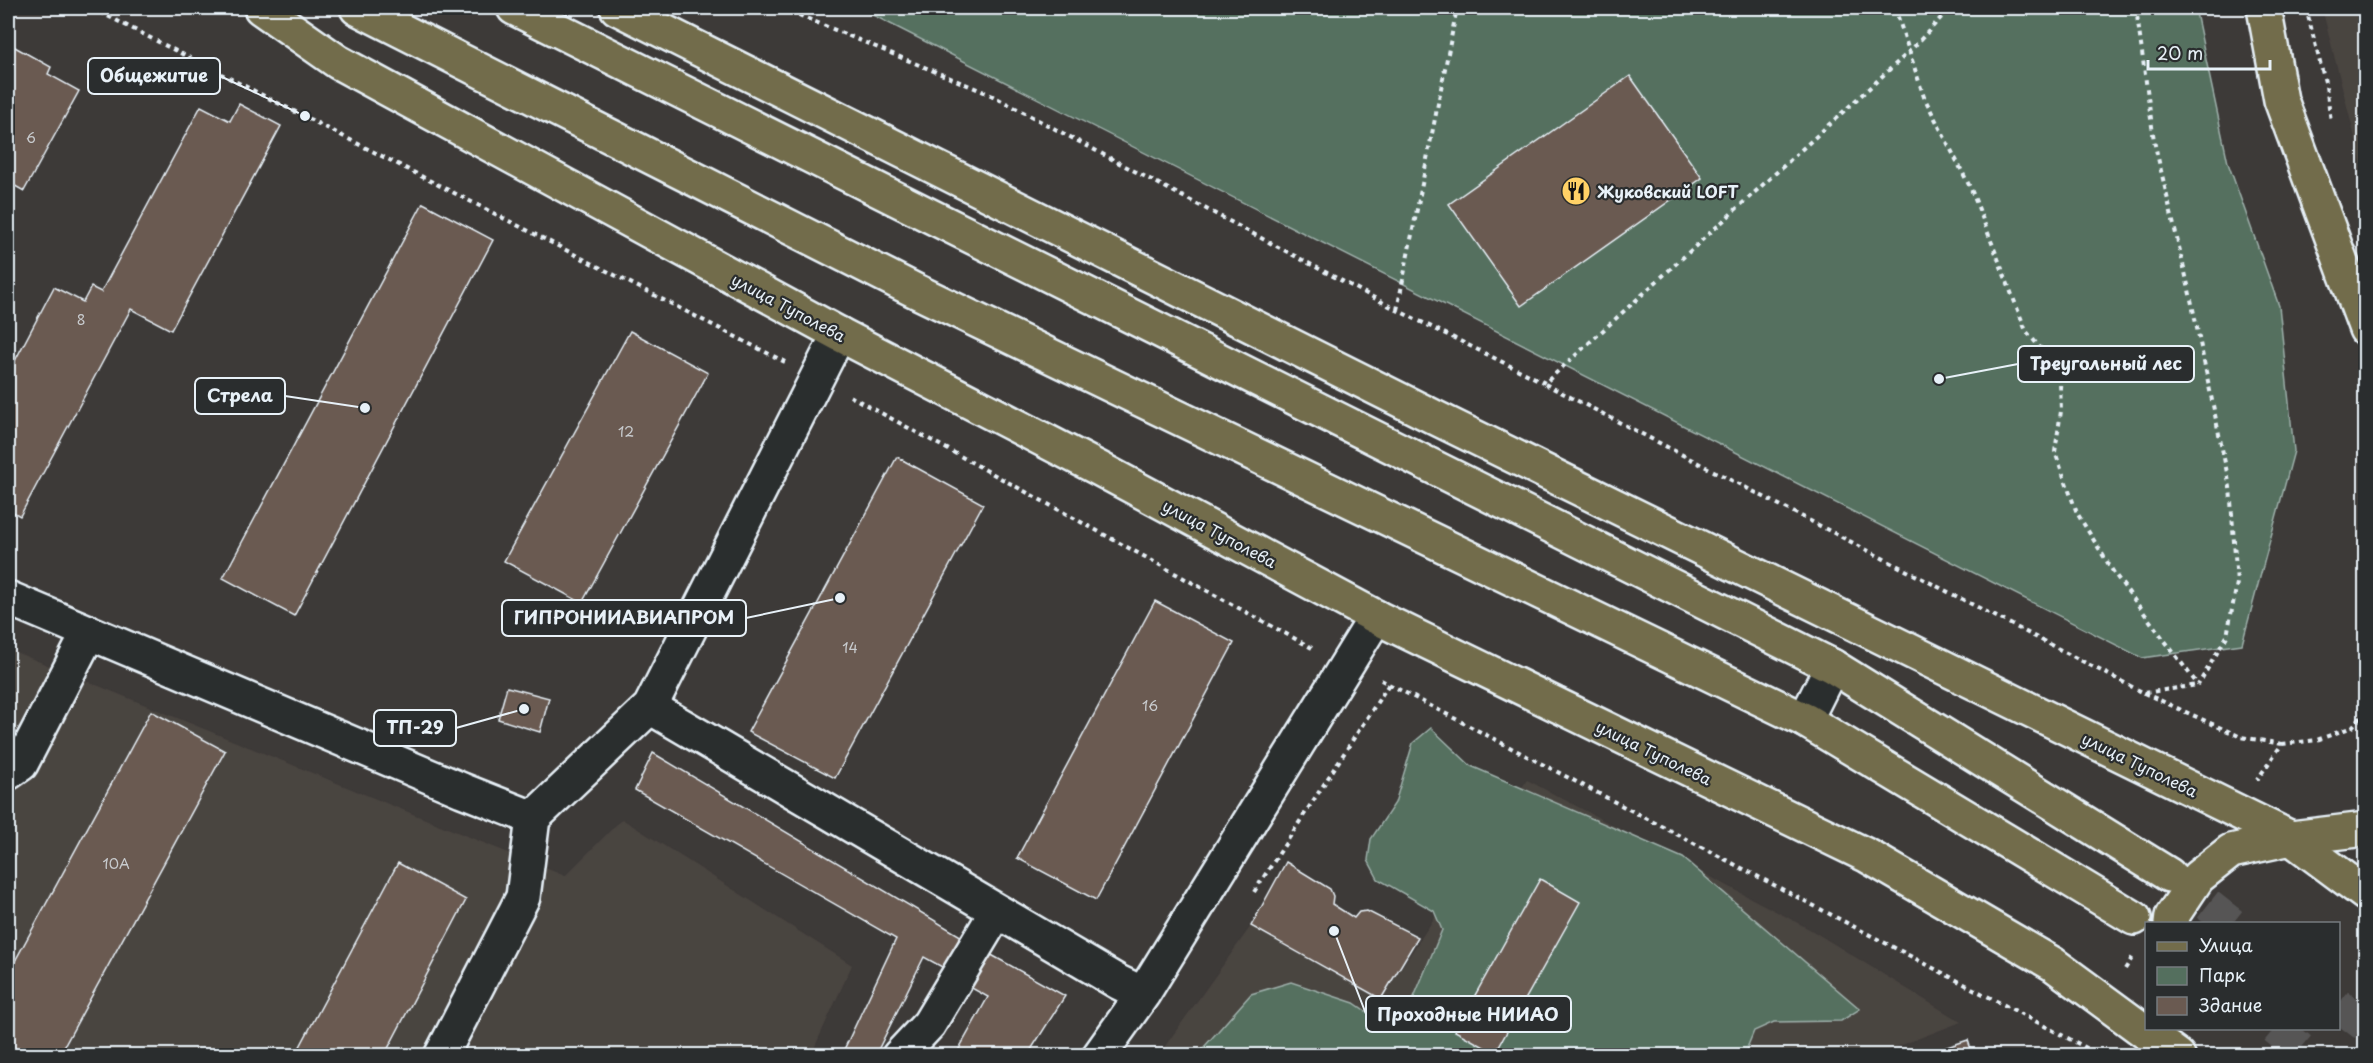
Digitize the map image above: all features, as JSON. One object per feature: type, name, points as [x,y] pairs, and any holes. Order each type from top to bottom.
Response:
[{"type":"main road","name":"улица Туполева","points":[[261,8],[338,62],[839,334],[1098,468],[1376,617],[1868,856],[2053,964],[2178,1056]]},
{"type":"main road","points":[[357,8],[925,295],[1805,720],[2134,918]]},
{"type":"main road","points":[[514,8],[1832,666],[2169,875]]},
{"type":"main road","name":"улица Туполева","points":[[617,8],[1466,433],[2290,838],[2366,894]]},
{"type":"main road","points":[[2264,8],[2282,100],[2366,329]]},
{"type":"main road","points":[[2170,922],[2172,916],[2198,877],[2231,850],[2290,838],[2366,829]]},
{"type":"main road","points":[[2175,1030],[2185,1056]]},
{"type":"street","points":[[441,1056],[523,897],[533,818],[650,707],[839,334]]},
{"type":"street","points":[[8,598],[533,818]]},
{"type":"street","points":[[1099,1056],[1143,994],[1376,617]]},
{"type":"street","points":[[8,773],[21,764],[89,632]]},
{"type":"street","points":[[1805,720],[1832,666]]},
{"type":"street","points":[[650,707],[1118,982],[1143,994]]},
{"type":"street","points":[[899,1056],[934,1017],[997,911]]},
{"type":"path","points":[[92,8],[818,378],[1317,650],[1420,700],[2102,1056]]},
{"type":"path","points":[[782,8],[989,94],[1397,310],[1545,383],[2144,693],[2241,737],[2282,744],[2317,740],[2352,727],[2366,711]]},
{"type":"path","points":[[1397,310],[1457,8]]},
{"type":"path","points":[[1895,8],[1911,50],[1924,97],[1971,189],[2026,331],[2048,357],[2060,382],[2061,411],[2055,452],[2077,513],[2114,573],[2198,685]]},
{"type":"path","points":[[1545,383],[1911,50],[1950,8]]},
{"type":"path","points":[[2136,8],[2154,141],[2188,285],[2230,487],[2237,583],[2227,636],[2198,685]]},
{"type":"path","points":[[2306,8],[2332,124]]},
{"type":"path","points":[[2144,693],[2198,685]]},
{"type":"path","points":[[2235,811],[2282,744]]},
{"type":"shaded area","points":[[2322,8],[2365,8],[2365,177]]},
{"type":"shaded area","points":[[8,649],[565,876],[622,819],[852,965],[811,1055],[8,1055]]},
{"type":"shaded area","points":[[1527,780],[1811,930],[1961,1022],[1873,1056],[1158,1056],[1251,926],[1381,998]]},
{"type":"green space","points":[[859,8],[2195,8],[2228,163],[2279,306],[2294,451],[2242,644],[2142,658]]},
{"type":"green space","points":[[1431,728],[1471,766],[1683,858],[1860,1009],[1841,1021],[1774,1022],[1754,1031],[1744,1055],[1196,1056],[1251,994],[1291,982],[1354,1003],[1389,1027],[1407,1014],[1442,930],[1434,911],[1378,879],[1368,860],[1371,839],[1395,803],[1413,743]]},
{"type":"building","points":[[13,46],[51,67],[48,74],[79,91],[24,191],[8,182],[8,52]]},
{"type":"building","name":"Жуковский LOFT","points":[[1630,76],[1702,178],[1521,306],[1449,204]]},
{"type":"building","points":[[239,104],[281,126],[171,330],[131,309],[20,516],[8,509],[8,374],[54,287],[83,302],[91,287],[101,292],[201,106],[230,121]]},
{"type":"building","points":[[423,203],[493,240],[294,616],[223,578]]},
{"type":"building","points":[[630,331],[708,373],[582,603],[504,561]]},
{"type":"building","points":[[897,457],[983,504],[835,778],[748,732]]},
{"type":"building","points":[[1155,601],[1234,643],[1096,900],[1017,858]]},
{"type":"building","points":[[507,687],[549,698],[540,732],[498,719]]},
{"type":"building","points":[[151,711],[225,751],[59,1056],[8,1056],[8,974]]},
{"type":"building","points":[[653,753],[969,941],[953,973],[924,957],[875,1056],[841,1056],[896,939],[635,790]]},
{"type":"building","points":[[1286,862],[1330,889],[1333,896],[1332,904],[1354,918],[1359,912],[1367,911],[1418,937],[1381,999],[1251,926]]},
{"type":"building","points":[[398,863],[466,900],[384,1056],[295,1056]]},
{"type":"building","points":[[1540,879],[1580,902],[1495,1053],[1455,1031]]},
{"type":"building","points":[[986,952],[1065,996],[1027,1056],[955,1056],[988,997],[968,986]]},
{"type":"building","points":[[1968,1040],[1973,1056],[1920,1056]]},
{"type":"tunnel","points":[[2169,875],[2229,922]]},
{"type":"tunnel","points":[[2340,1006],[2366,1026]]},
{"type":"tunnel","points":[[2277,1030],[2309,1056]]},
{"type":"place","name":"Общежитие","points":[[305,116]]},
{"type":"place","name":"Жуковский LOFT","points":[[1576,191]]},
{"type":"place","name":"Треугольный лес","points":[[1939,379]]},
{"type":"place","name":"Стрела","points":[[365,408]]},
{"type":"place","name":"ГИПРОНИИАВИАПРОМ","points":[[840,598]]},
{"type":"place","name":"ТП-29","points":[[524,709]]},
{"type":"place","name":"Проходные НИИАО","points":[[1334,931]]}]
